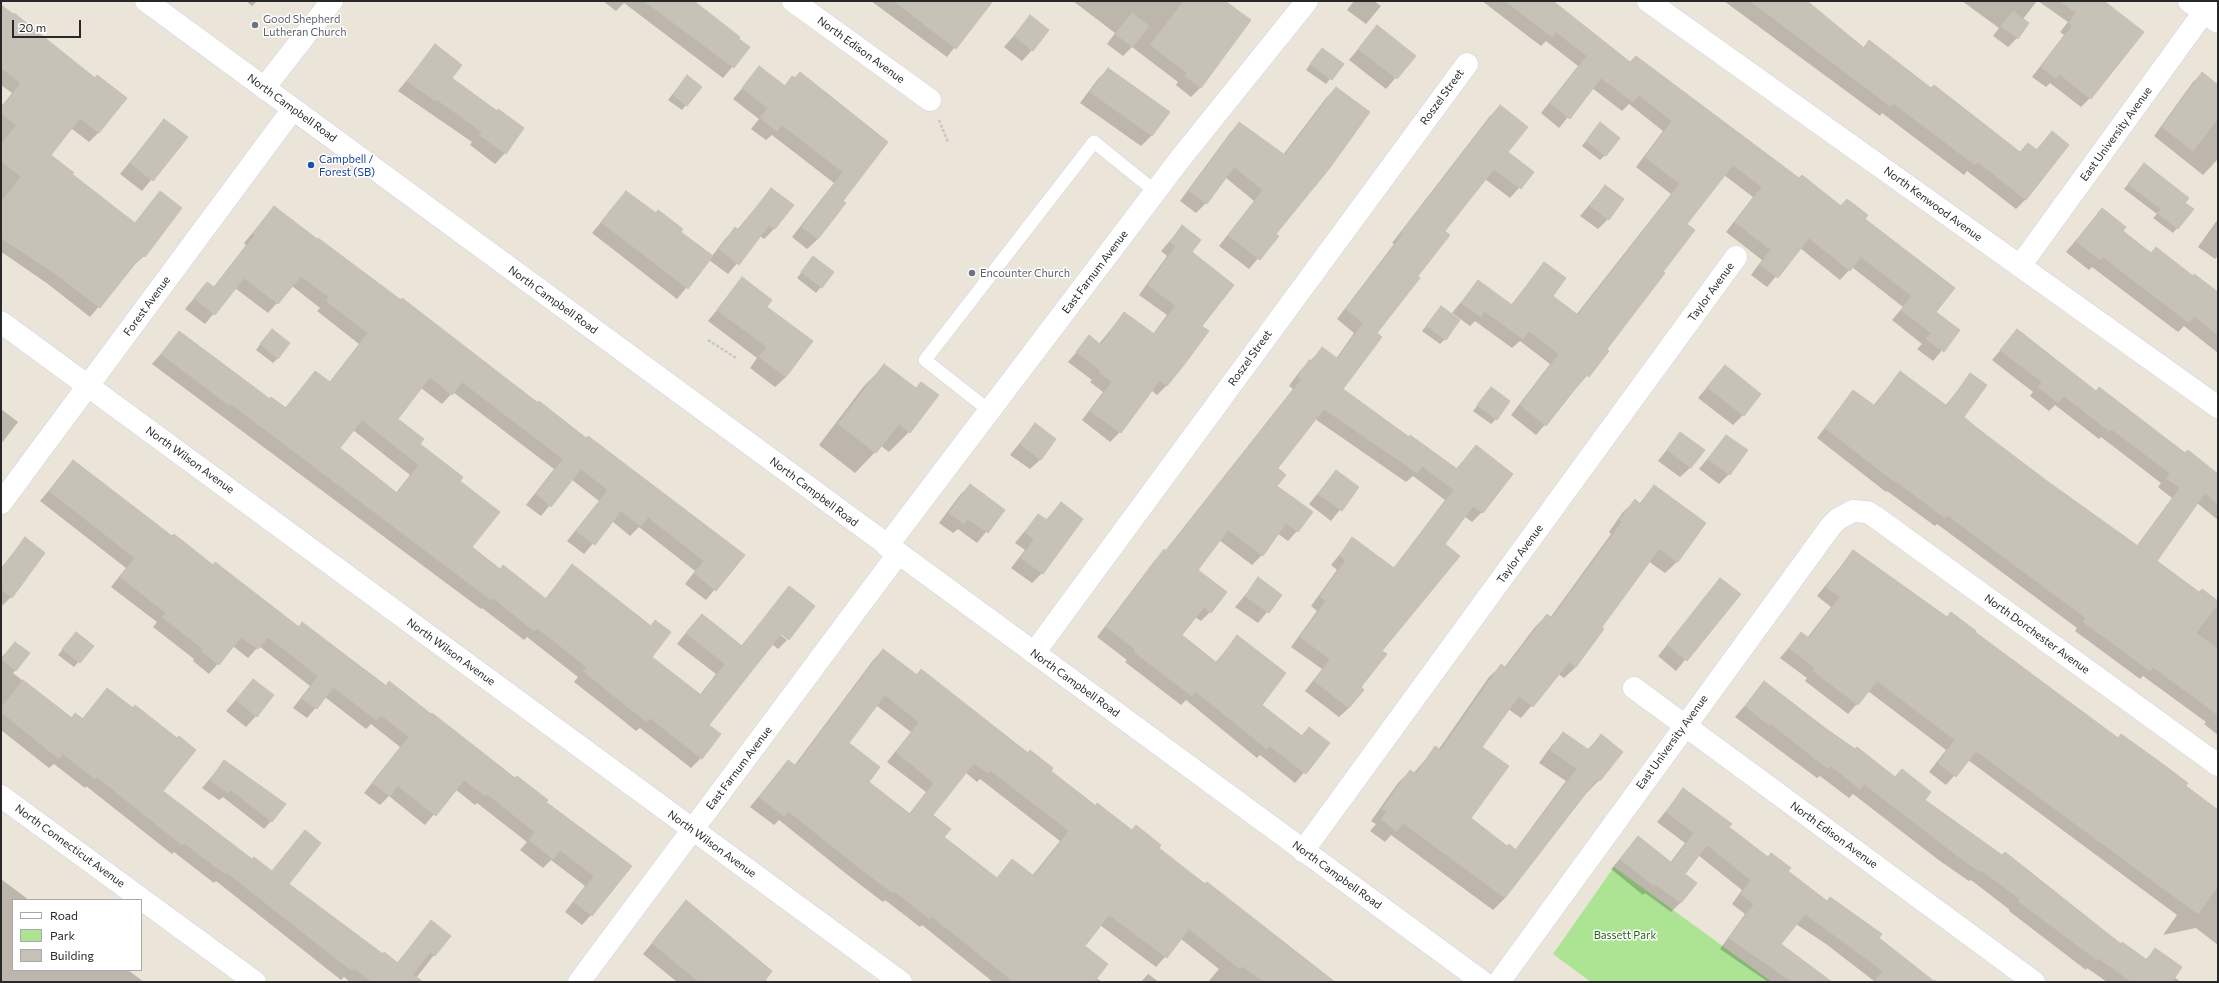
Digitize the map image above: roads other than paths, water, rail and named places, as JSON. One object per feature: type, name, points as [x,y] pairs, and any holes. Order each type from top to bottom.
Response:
[{"type":"street","name":"North Campbell Road","points":[[146,1],[1483,982]]},
{"type":"street","points":[[264,88],[332,1]]},
{"type":"street","name":"North Edison Avenue","points":[[793,1],[930,100]]},
{"type":"street","name":"East Farnum Avenue","points":[[579,982],[693,830],[991,412],[1156,192],[1307,1]]},
{"type":"street","name":"North Kenwood Avenue","points":[[1648,1],[2218,407]]},
{"type":"street","name":"East University Avenue","points":[[2020,266],[2206,9]]},
{"type":"street","name":"Roszel Street","points":[[1034,653],[1467,64]]},
{"type":"street","name":"Forest Avenue","points":[[1,503],[293,109]]},
{"type":"street","name":"Taylor Avenue","points":[[1303,851],[1736,257]]},
{"type":"street","name":"North Wilson Avenue","points":[[1,322],[901,982]]},
{"type":"street","name":"East University Avenue","points":[[1499,982],[1831,526],[1838,519],[1853,512]]},
{"type":"street","name":"North Dorchester Avenue","points":[[1853,512],[1867,512],[1874,516],[2218,765]]},
{"type":"street","name":"North Edison Avenue","points":[[1634,688],[2034,982]]},
{"type":"street","name":"North Connecticut Avenue","points":[[1,796],[142,899]]},
{"type":"street","name":"North Connecticut Avenue","points":[[142,899],[255,982]]},
{"type":"lane","points":[[991,412],[925,360],[1094,142],[1156,192]]},
{"type":"place","name":"Good Shepherd Lutheran Church","points":[[255,25]]},
{"type":"place","name":"Campbell / Forest (SB)","points":[[311,165]]},
{"type":"place","name":"Encounter Church","points":[[972,273]]},
{"type":"park label","name":"Bassett Park","points":[[1625,935]]}]
